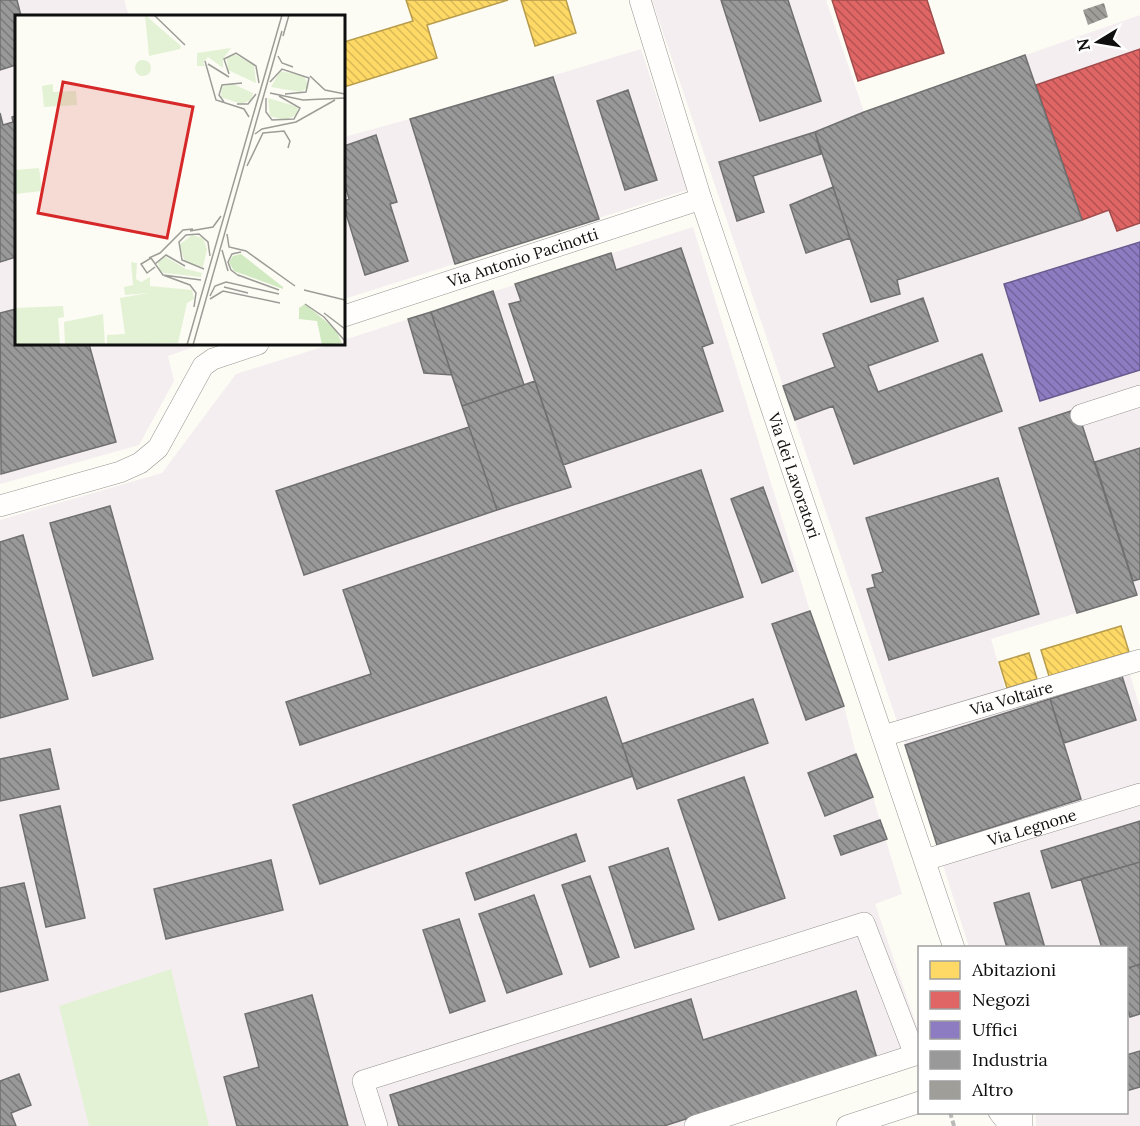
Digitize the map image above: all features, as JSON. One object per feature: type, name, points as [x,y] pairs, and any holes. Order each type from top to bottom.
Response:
[{"type":"street","name":"Via dei Lavoratori","points":[[640,0],[701,199],[953,946]]},
{"type":"street","name":"Via Antonio Pacinotti","points":[[345,316],[701,199]]},
{"type":"street","points":[[0,506],[120,472],[140,463],[158,448],[202,366],[213,359],[255,345]]},
{"type":"street","points":[[1081,415],[1140,396]]},
{"type":"street","name":"Via Voltaire","points":[[883,736],[1140,660]]},
{"type":"street","name":"Via Legnone","points":[[925,860],[1140,794]]},
{"type":"street","points":[[377,1126],[363,1081],[864,923],[915,1055],[695,1126]]},
{"type":"street","points":[[846,1126],[918,1103]]},
{"type":"street","points":[[1000,1114],[1010,1126]]},
{"type":"shaded area","points":[[0,0],[124,0],[129,15],[15,15],[15,345],[200,345],[168,356],[174,381],[139,445],[0,484]]},
{"type":"shaded area","points":[[652,0],[826,0],[864,112],[1140,15],[1140,594],[991,639],[1007,695],[1128,668],[1140,708],[1140,1126],[1036,1126],[1036,1114],[1128,1114],[1128,946],[969,946],[905,745]]},
{"type":"shaded area","points":[[641,49],[687,190],[345,299],[345,137]]},
{"type":"shaded area","points":[[693,227],[810,611],[844,706],[856,754],[873,797],[902,894],[875,904],[918,1030],[918,1064],[727,1126],[0,1126],[0,520],[162,473],[236,374],[329,345],[345,345],[345,340]]},
{"type":"green space","points":[[171,969],[209,1126],[89,1126],[59,1006]]},
{"type":"building: Abitazioni","points":[[406,0],[508,0],[427,25],[437,58],[345,87],[345,42],[413,21]]},
{"type":"building: Abitazioni","points":[[521,0],[566,0],[576,33],[535,46]]},
{"type":"building: Abitazioni","points":[[1121,626],[1129,652],[1049,676],[1041,650]]},
{"type":"building: Abitazioni","points":[[1029,653],[1037,679],[1007,688],[999,662]]},
{"type":"building: Negozi","points":[[832,0],[927,0],[944,53],[858,81]]},
{"type":"building: Negozi","points":[[1140,49],[1140,223],[1117,231],[1109,210],[1082,220],[1036,85]]},
{"type":"building: Uffici","points":[[1140,242],[1140,370],[1040,401],[1004,284]]},
{"type":"building: Industria","points":[[0,0],[17,0],[21,15],[15,15],[15,65],[0,70]]},
{"type":"building: Industria","points":[[721,0],[788,0],[821,101],[760,121]]},
{"type":"building: Industria","points":[[1025,55],[1082,220],[897,280],[900,294],[871,302],[815,132],[864,112]]},
{"type":"building: Industria","points":[[553,77],[599,219],[455,264],[410,119]]},
{"type":"building: Industria","points":[[628,90],[657,180],[625,190],[597,101]]},
{"type":"building: Industria","points":[[0,113],[3,125],[13,122],[12,117],[15,116],[15,257],[0,262]]},
{"type":"building: Industria","points":[[815,132],[821,154],[753,176],[764,212],[737,221],[719,162]]},
{"type":"building: Industria","points":[[376,135],[397,202],[390,204],[408,261],[365,275],[345,210],[345,201],[349,199],[345,185],[345,146]]},
{"type":"building: Industria","points":[[833,187],[850,238],[806,253],[790,205]]},
{"type":"building: Industria","points":[[681,248],[713,343],[702,347],[723,411],[563,465],[509,304],[521,301],[515,284],[611,253],[616,270]]},
{"type":"building: Industria","points":[[493,291],[524,385],[462,406],[431,312]]},
{"type":"building: Industria","points":[[923,298],[938,341],[868,366],[878,392],[982,354],[1002,411],[854,464],[833,406],[795,420],[783,386],[835,367],[823,334]]},
{"type":"building: Industria","points":[[15,309],[15,345],[89,345],[116,442],[1,474],[0,313]]},
{"type":"building: Industria","points":[[431,312],[452,375],[424,373],[408,319]]},
{"type":"building: Industria","points":[[535,381],[571,487],[497,510],[462,406]]},
{"type":"building: Industria","points":[[1077,409],[1137,595],[1077,613],[1019,428]]},
{"type":"building: Industria","points":[[469,427],[497,510],[304,575],[276,491]]},
{"type":"building: Industria","points":[[1140,448],[1140,579],[1133,581],[1095,462]]},
{"type":"building: Industria","points":[[701,470],[743,597],[300,745],[286,702],[371,674],[343,590]]},
{"type":"building: Industria","points":[[998,478],[1039,614],[889,660],[867,589],[875,587],[872,575],[883,572],[866,518]]},
{"type":"building: Industria","points":[[763,487],[793,571],[762,583],[731,499]]},
{"type":"building: Industria","points":[[110,506],[153,659],[93,676],[50,523]]},
{"type":"building: Industria","points":[[23,535],[68,699],[0,718],[0,542]]},
{"type":"building: Industria","points":[[810,611],[844,706],[806,720],[772,624]]},
{"type":"building: Industria","points":[[1122,676],[1136,720],[1064,743],[1050,699]]},
{"type":"building: Industria","points":[[606,697],[633,776],[320,884],[293,805]]},
{"type":"building: Industria","points":[[753,699],[768,743],[637,789],[622,744]]},
{"type":"building: Industria","points":[[1050,699],[1081,799],[937,845],[905,745]]},
{"type":"building: Industria","points":[[50,749],[59,789],[0,801],[0,759]]},
{"type":"building: Industria","points":[[856,754],[873,797],[825,816],[808,773]]},
{"type":"building: Industria","points":[[744,777],[785,898],[719,920],[678,800]]},
{"type":"building: Industria","points":[[60,806],[85,918],[46,927],[20,815]]},
{"type":"building: Industria","points":[[880,820],[887,839],[841,855],[834,836]]},
{"type":"building: Industria","points":[[1140,821],[1140,862],[1052,888],[1041,851]]},
{"type":"building: Industria","points":[[576,834],[585,861],[475,900],[466,873]]},
{"type":"building: Industria","points":[[668,848],[694,929],[635,948],[609,867]]},
{"type":"building: Industria","points":[[271,860],[283,910],[166,939],[154,889]]},
{"type":"building: Industria","points":[[1140,862],[1140,964],[1128,968],[1128,946],[1101,946],[1081,879]]},
{"type":"building: Industria","points":[[590,876],[619,957],[590,967],[562,885]]},
{"type":"building: Industria","points":[[24,883],[48,980],[0,992],[0,888]]},
{"type":"building: Industria","points":[[1029,893],[1044,946],[1006,946],[994,903]]},
{"type":"building: Industria","points":[[534,895],[562,974],[507,993],[479,914]]},
{"type":"building: Industria","points":[[459,919],[485,1001],[450,1013],[423,930]]},
{"type":"building: Industria","points":[[1140,964],[1140,1014],[1130,1017],[1128,1012],[1128,968]]},
{"type":"building: Industria","points":[[856,991],[877,1058],[664,1126],[399,1126],[390,1095],[691,999],[703,1040]]},
{"type":"building: Industria","points":[[312,995],[348,1126],[237,1126],[224,1077],[259,1067],[245,1014]]},
{"type":"building: Industria","points":[[1140,1051],[1140,1087],[1128,1090],[1128,1054]]},
{"type":"building: Industria","points":[[19,1074],[31,1105],[11,1113],[16,1126],[0,1126],[0,1081]]},
{"type":"building: Altro","points":[[1104,3],[1108,17],[1088,25],[1083,10]]}]
